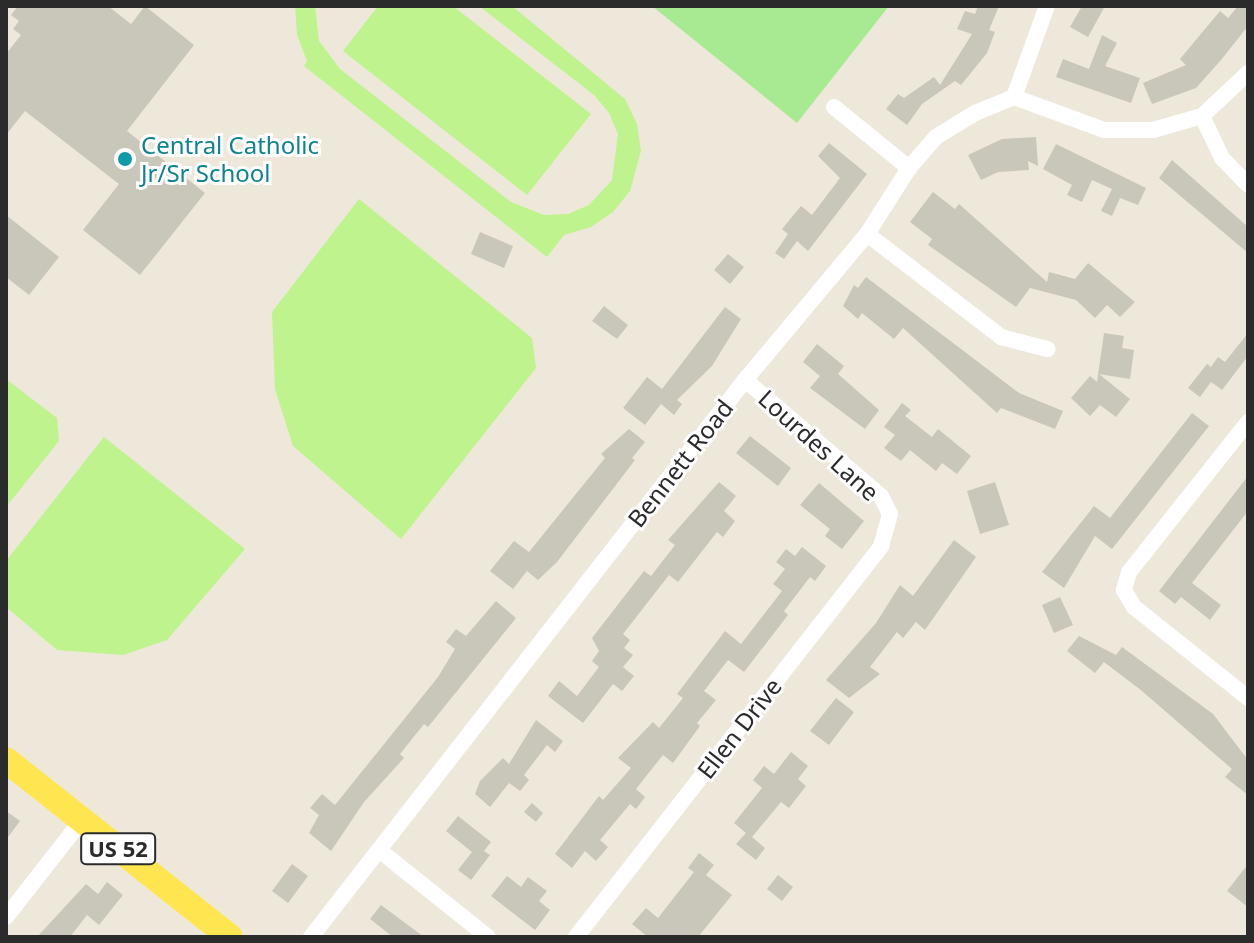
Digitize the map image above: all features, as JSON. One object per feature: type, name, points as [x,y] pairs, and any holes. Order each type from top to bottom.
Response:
[{"type":"main road","name":"US 52","points":[[6,760],[230,937]]},
{"type":"street","points":[[1047,6],[1014,97],[1104,130],[1153,130],[1202,116],[1248,73]]},
{"type":"street","name":"Bennett Road","points":[[311,937],[745,380],[867,234],[909,168],[936,137],[975,113],[1014,97]]},
{"type":"street","points":[[834,107],[909,168]]},
{"type":"street","points":[[1202,116],[1222,158],[1248,185]]},
{"type":"street","points":[[867,234],[1001,337],[1047,349]]},
{"type":"street","name":"Lourdes Lane","points":[[745,380],[881,496],[890,514]]},
{"type":"street","points":[[1248,422],[1129,572],[1124,590],[1134,607],[1248,698]]},
{"type":"street","name":"Ellen Drive","points":[[576,937],[881,546],[890,514]]},
{"type":"street","points":[[6,917],[82,820]]},
{"type":"street","points":[[379,850],[488,937]]},
{"type":"green space","points":[[295,6],[315,6],[319,41],[340,69],[511,202],[544,215],[568,214],[589,205],[612,180],[618,134],[609,113],[594,95],[479,6],[512,6],[625,99],[637,124],[641,151],[630,191],[613,212],[591,227],[564,235],[547,257],[304,66],[307,61],[297,35]]},
{"type":"green space","points":[[378,6],[453,6],[591,114],[527,195],[343,51]]},
{"type":"green space","points":[[652,6],[889,6],[797,123]]},
{"type":"green space","points":[[359,199],[532,338],[536,368],[401,539],[293,446],[275,389],[272,312]]},
{"type":"green space","points":[[6,379],[57,418],[59,441],[6,507]]},
{"type":"green space","points":[[104,437],[245,549],[167,640],[123,655],[57,650],[6,607],[6,561]]},
{"type":"building","name":"Central Catholic Jr/Sr School","points":[[18,6],[108,6],[131,24],[145,6],[194,45],[127,131],[205,193],[140,275],[83,230],[119,184],[25,111],[6,135],[6,54],[21,35],[13,29],[19,21],[11,15]]},
{"type":"building","points":[[978,6],[999,6],[989,30],[995,32],[987,53],[961,85],[955,81],[922,104],[907,125],[886,109],[898,94],[904,98],[934,77],[940,85],[972,34],[957,29],[965,11],[975,14]]},
{"type":"building","points":[[1082,6],[1105,6],[1088,37],[1070,27]]},
{"type":"building","points":[[1238,6],[1248,6],[1248,26],[1221,60],[1196,88],[1152,104],[1143,83],[1186,65],[1180,59],[1220,11],[1228,18]]},
{"type":"building","points":[[1102,35],[1117,43],[1105,66],[1140,78],[1131,103],[1056,77],[1063,59],[1089,69]]},
{"type":"building","points":[[1036,137],[1038,166],[1028,161],[1029,170],[998,172],[981,180],[968,155],[1002,139]]},
{"type":"building","points":[[829,143],[867,174],[808,251],[797,241],[784,259],[775,253],[788,234],[782,229],[801,206],[812,215],[840,178],[818,156]]},
{"type":"building","points":[[1056,144],[1146,188],[1138,205],[1120,198],[1112,216],[1101,211],[1112,189],[1092,180],[1082,202],[1067,195],[1072,185],[1043,169]]},
{"type":"building","points":[[1172,160],[1248,227],[1248,253],[1159,178]]},
{"type":"building","points":[[933,192],[955,209],[959,204],[1047,282],[1049,272],[1075,279],[1088,263],[1135,302],[1120,317],[1107,305],[1095,318],[1076,300],[1030,288],[1016,307],[928,245],[932,239],[910,222]]},
{"type":"building","points":[[6,215],[59,257],[29,295],[6,277]]},
{"type":"building","points":[[480,232],[513,246],[504,268],[471,254]]},
{"type":"building","points":[[728,254],[744,267],[730,284],[714,270]]},
{"type":"building","points":[[866,277],[1019,393],[1063,411],[1055,429],[1001,408],[997,413],[903,328],[894,339],[862,313],[858,319],[843,306],[854,285],[858,288]]},
{"type":"building","points":[[604,306],[628,325],[617,339],[592,321]]},
{"type":"building","points":[[725,307],[741,319],[712,366],[677,400],[682,404],[674,415],[661,404],[645,425],[623,408],[647,377],[662,389]]},
{"type":"building","points":[[1104,333],[1124,336],[1122,348],[1134,350],[1130,379],[1099,374],[1130,399],[1116,417],[1100,405],[1090,416],[1071,398],[1090,376],[1097,382]]},
{"type":"building","points":[[1248,333],[1248,356],[1222,390],[1211,382],[1200,397],[1188,388],[1207,364],[1211,367],[1218,357],[1225,362]]},
{"type":"building","points":[[817,344],[844,366],[838,374],[879,410],[865,429],[810,388],[820,376],[803,362]]},
{"type":"building","points":[[902,403],[911,410],[905,416],[932,437],[938,429],[971,456],[957,474],[942,463],[936,471],[910,450],[901,461],[884,448],[895,435],[884,427]]},
{"type":"building","points":[[1192,413],[1209,426],[1112,549],[1095,536],[1064,588],[1042,572],[1094,506],[1110,518]]},
{"type":"building","points":[[629,429],[645,442],[632,458],[635,460],[557,562],[538,580],[527,571],[513,589],[490,571],[514,541],[529,552],[605,458],[601,454]]},
{"type":"building","points":[[750,436],[791,468],[778,486],[736,453]]},
{"type":"building","points":[[1248,476],[1248,511],[1192,583],[1221,605],[1210,620],[1181,597],[1175,604],[1159,591]]},
{"type":"building","points":[[719,482],[736,496],[724,511],[735,521],[723,537],[717,532],[678,582],[669,575],[623,634],[630,640],[624,648],[633,655],[623,667],[634,676],[622,691],[613,684],[583,723],[548,696],[559,681],[577,696],[599,667],[592,661],[599,651],[592,638],[644,571],[651,576],[675,545],[668,540]]},
{"type":"building","points":[[995,482],[1009,525],[980,534],[967,491]]},
{"type":"building","points":[[819,483],[864,521],[842,549],[825,536],[830,529],[800,505]]},
{"type":"building","points":[[954,540],[976,557],[925,630],[916,622],[903,638],[897,632],[870,667],[880,674],[849,698],[826,680],[876,623],[900,585],[913,596]]},
{"type":"building","points":[[802,547],[826,566],[815,581],[810,577],[784,611],[788,615],[744,672],[728,660],[704,691],[716,700],[697,723],[700,726],[673,763],[663,755],[636,789],[645,797],[636,809],[630,804],[600,840],[608,847],[596,861],[585,851],[572,868],[555,854],[599,796],[603,800],[631,768],[618,758],[653,722],[659,728],[683,698],[677,694],[725,631],[741,644],[782,591],[773,584],[785,569],[776,562],[786,549],[795,556]]},
{"type":"building","points":[[1060,597],[1073,625],[1054,633],[1042,605]]},
{"type":"building","points":[[496,601],[516,618],[428,727],[424,724],[400,754],[404,758],[364,802],[331,851],[309,833],[319,815],[310,808],[322,794],[335,805],[438,677],[455,649],[446,642],[456,629],[466,636]]},
{"type":"building","points":[[1079,636],[1116,655],[1122,647],[1213,714],[1248,760],[1248,795],[1225,777],[1232,769],[1142,691],[1104,662],[1095,673],[1067,651]]},
{"type":"building","points":[[836,698],[854,712],[829,745],[810,731]]},
{"type":"building","points":[[536,720],[563,741],[555,752],[547,745],[524,775],[529,780],[520,791],[509,783],[490,807],[475,794],[480,781],[503,758],[509,764]]},
{"type":"building","points":[[791,752],[808,766],[798,779],[806,786],[789,808],[781,802],[752,837],[765,848],[756,860],[736,844],[746,833],[734,823],[762,788],[753,780],[764,766],[774,774]]},
{"type":"building","points":[[532,803],[543,813],[536,822],[524,812]]},
{"type":"building","points":[[6,811],[20,821],[6,840]]},
{"type":"building","points":[[458,816],[491,842],[484,851],[490,855],[471,880],[458,870],[472,852],[446,831]]},
{"type":"building","points":[[699,853],[714,865],[706,875],[732,895],[698,937],[648,937],[632,924],[646,908],[658,918],[694,872],[688,868]]},
{"type":"building","points":[[292,864],[308,876],[288,903],[272,891]]},
{"type":"building","points":[[1248,864],[1248,907],[1227,891]]},
{"type":"building","points":[[778,875],[793,887],[782,901],[767,889]]},
{"type":"building","points":[[507,876],[521,887],[528,877],[547,891],[539,901],[550,910],[535,930],[491,896]]},
{"type":"building","points":[[107,882],[123,895],[99,925],[87,915],[70,937],[37,937],[86,884],[98,894]]},
{"type":"building","points":[[381,905],[424,937],[393,937],[370,919]]},
{"type":"place","name":"Central Catholic Jr/Sr School","points":[[125,159]]}]
